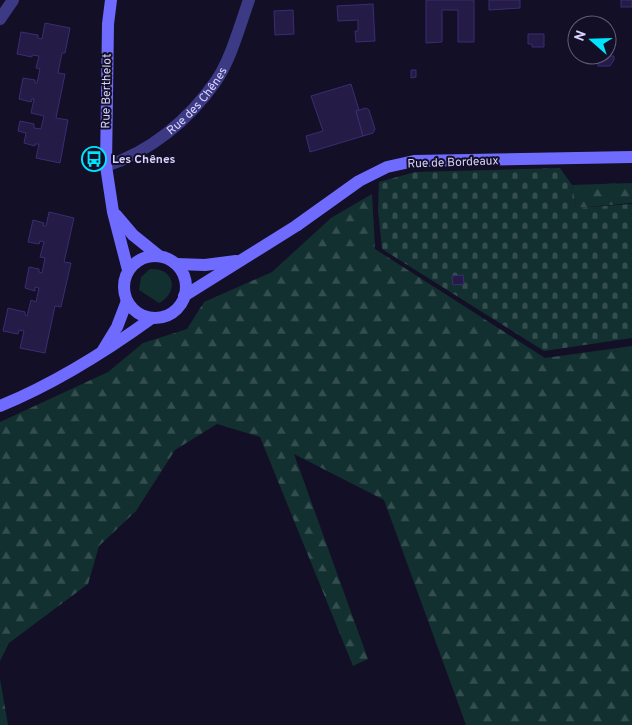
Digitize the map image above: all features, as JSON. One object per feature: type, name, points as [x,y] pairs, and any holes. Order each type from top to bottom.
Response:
[{"type":"main road","name":"Rue Berthelot","points":[[111,0],[108,24],[106,166],[113,212],[128,270]]},
{"type":"main road","name":"Rue de Bordeaux","points":[[184,296],[296,226],[359,181],[386,167],[414,161],[632,157]]},
{"type":"main road","points":[[113,212],[133,235],[160,256]]},
{"type":"main road","points":[[150,256],[168,258],[176,264],[182,271],[186,288],[184,296],[175,310],[160,317],[152,318],[134,310],[127,301],[124,286],[128,270],[142,258],[150,256]]},
{"type":"main road","name":"Rue de Bordeaux","points":[[176,264],[205,265],[241,260]]},
{"type":"main road","points":[[102,353],[117,327],[127,301]]},
{"type":"main road","points":[[0,406],[19,398],[102,353],[152,318]]},
{"type":"street","points":[[0,19],[13,0]]},
{"type":"street","name":"Rue des Chênes","points":[[106,166],[123,161],[151,145],[182,121],[216,81],[227,59],[249,0]]},
{"type":"green space","points":[[560,168],[572,185],[576,208],[632,204],[632,338],[544,351],[382,249],[378,210],[379,182],[415,172]]},
{"type":"green space","points":[[632,183],[632,203],[576,208],[572,185]]},
{"type":"green space","points":[[372,194],[375,249],[545,358],[632,346],[632,725],[466,725],[384,500],[294,454],[368,659],[353,666],[260,437],[217,424],[175,450],[136,511],[99,546],[88,584],[9,643],[0,661],[0,422],[108,372],[143,343],[187,329],[204,302],[272,272],[331,218]]},
{"type":"green space","points":[[150,269],[158,269],[164,272],[171,281],[170,293],[159,303],[139,290],[141,277]]},
{"type":"green space","points":[[0,679],[8,725],[0,725]]},
{"type":"building","points":[[426,0],[474,0],[474,42],[458,42],[458,10],[442,10],[442,42],[426,43]]},
{"type":"building","points":[[489,0],[520,0],[520,8],[489,10]]},
{"type":"building","points":[[621,0],[632,0],[632,7],[621,7]]},
{"type":"building","points":[[373,4],[375,41],[356,42],[355,31],[358,31],[358,20],[338,21],[337,6]]},
{"type":"building","points":[[293,10],[294,34],[275,35],[274,11]]},
{"type":"building","points":[[45,23],[70,28],[65,53],[62,53],[58,73],[65,74],[56,118],[68,120],[60,163],[36,158],[39,144],[35,144],[35,146],[24,143],[26,133],[18,131],[20,121],[34,124],[34,128],[41,129],[44,116],[31,113],[34,99],[31,102],[19,99],[23,78],[35,80],[35,83],[37,83],[40,69],[36,68],[39,56],[32,55],[32,57],[17,54],[21,32],[38,35],[38,38],[42,39]]},
{"type":"building","points":[[528,34],[544,34],[544,47],[532,47],[532,44],[528,44]]},
{"type":"building","points":[[411,70],[416,70],[416,77],[411,78]]},
{"type":"building","points":[[351,84],[359,110],[356,111],[363,136],[310,152],[306,136],[323,131],[311,96]]},
{"type":"building","points":[[366,108],[369,110],[375,129],[373,133],[363,136],[356,111]]},
{"type":"building","points":[[49,212],[74,218],[64,262],[71,263],[61,307],[55,306],[45,353],[20,348],[24,331],[19,330],[18,334],[3,331],[8,308],[25,312],[27,316],[31,300],[36,302],[39,288],[35,287],[35,291],[25,288],[29,267],[39,269],[39,272],[42,273],[45,258],[40,257],[44,242],[40,241],[39,244],[28,242],[33,220],[44,223],[43,226],[46,226]]},
{"type":"building","points":[[463,275],[464,284],[453,285],[452,276]]},
{"type":"place","name":"Les Chênes","points":[[94,159]]}]
